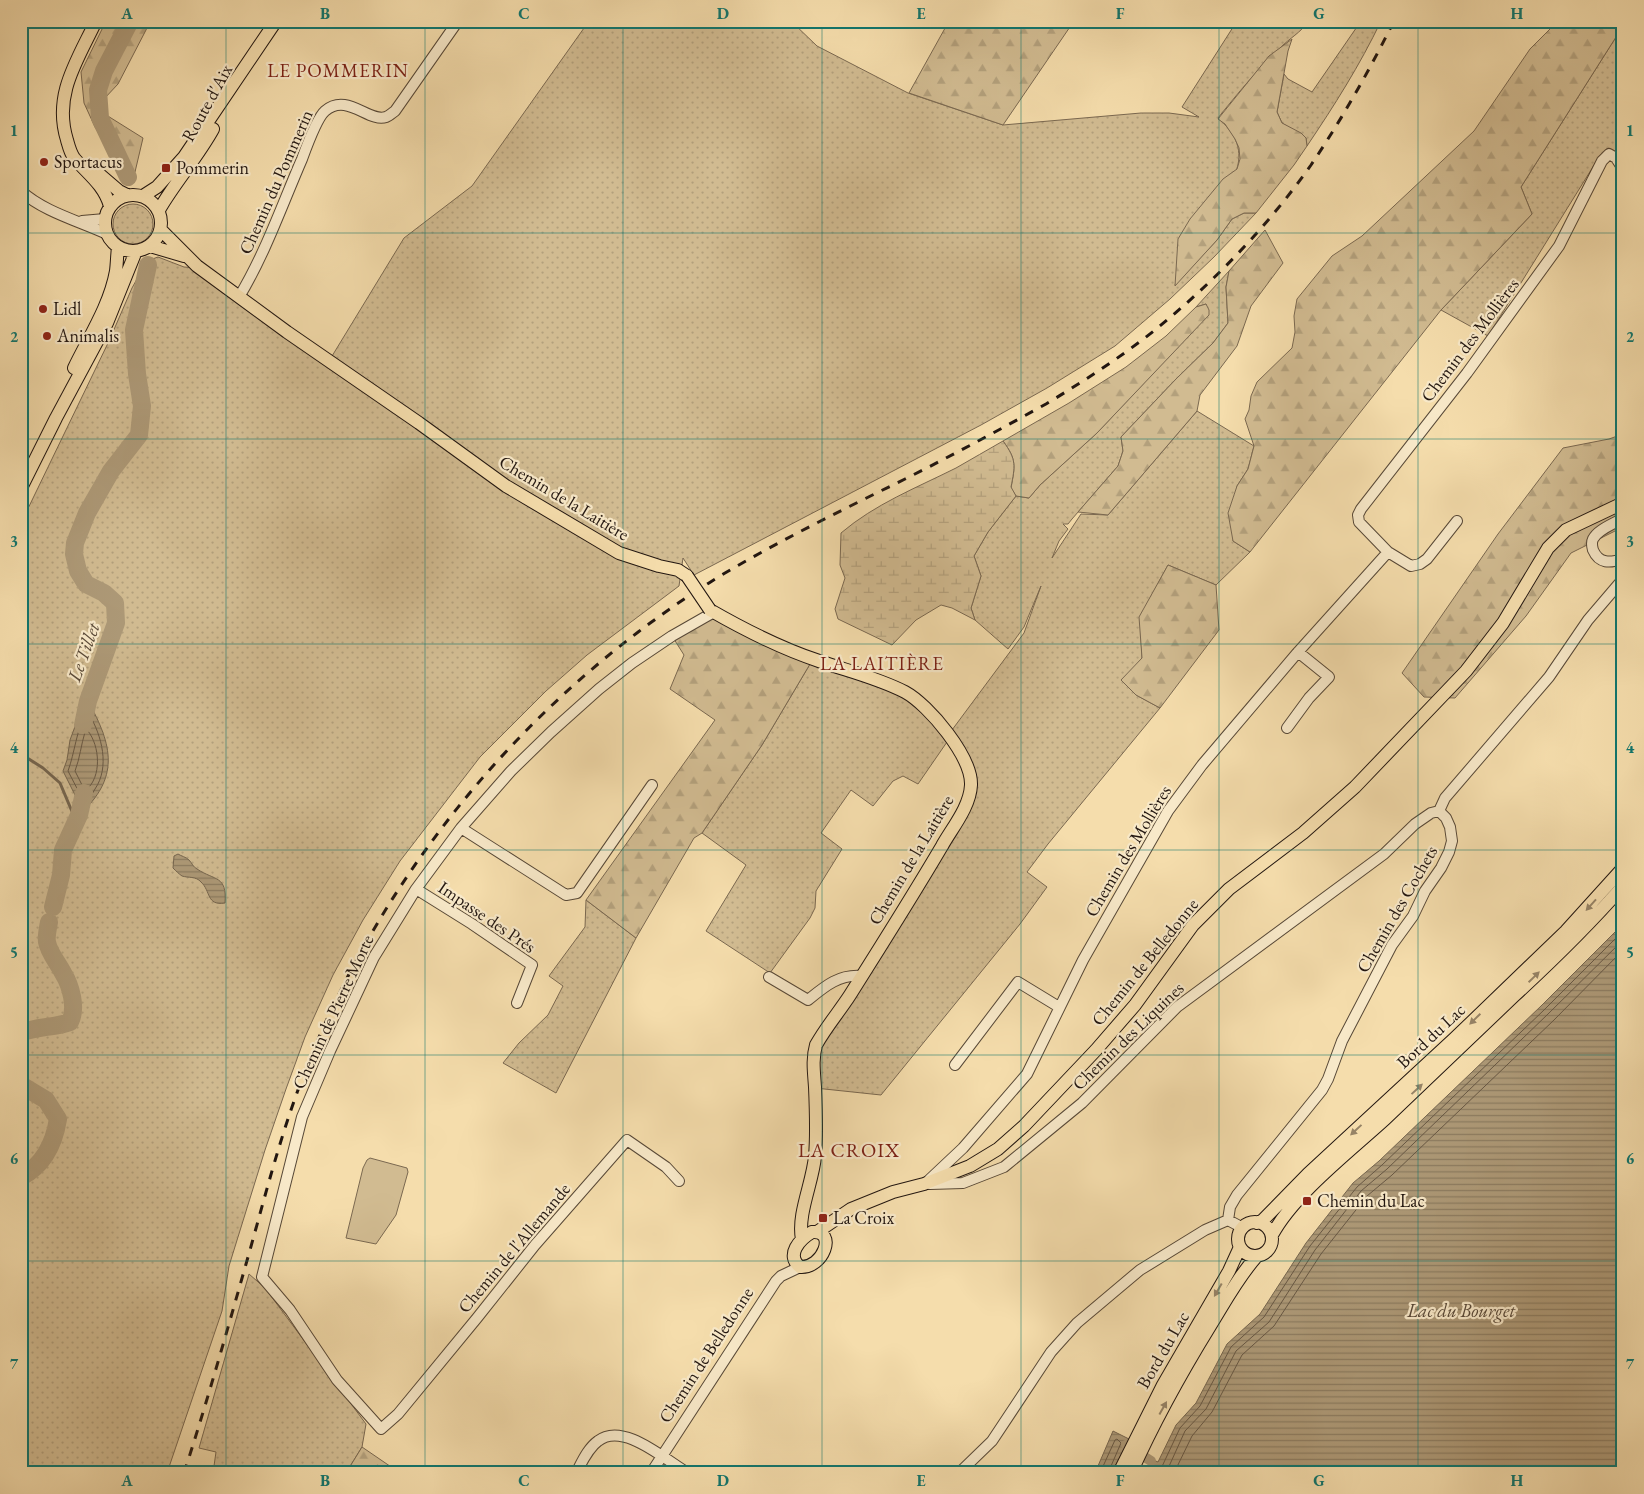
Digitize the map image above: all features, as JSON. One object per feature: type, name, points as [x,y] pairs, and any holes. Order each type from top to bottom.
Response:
[{"type":"main road","points":[[96,21],[64,93],[62,117],[67,141],[74,158],[103,188],[110,206]]},
{"type":"main road","name":"Route d'Aix","points":[[143,196],[157,187],[184,157],[276,21]]},
{"type":"main road","name":"Route d'Aix","points":[[159,210],[166,197],[200,151],[250,61]]},
{"type":"main road","points":[[67,141],[100,176],[119,191],[127,195],[143,196],[151,201],[159,210],[162,223],[157,239],[150,246],[136,251],[126,251],[118,247],[107,234],[105,219],[110,206],[127,195]]},
{"type":"main road","name":"Chemin de la Laitière","points":[[161,230],[197,266],[294,337],[420,423],[506,486],[620,553],[659,566],[678,570],[687,576],[712,611],[817,661],[881,681],[906,693],[930,712],[941,724],[968,768],[971,785],[965,805],[911,899],[816,1045],[814,1054],[815,1155],[803,1218],[814,1235]]},
{"type":"main road","name":"Chemin de la Laitière","points":[[150,246],[187,257]]},
{"type":"main road","points":[[21,471],[107,300],[116,271],[118,247]]},
{"type":"main road","points":[[21,488],[107,323],[136,251]]},
{"type":"main road","name":"Chemin de Belledonne","points":[[814,1235],[850,1208],[884,1195],[924,1184],[970,1166],[998,1149],[1024,1126],[1136,1005],[1193,925],[1229,889],[1303,833],[1355,788],[1466,671],[1503,623],[1548,548],[1566,530],[1623,503]]},
{"type":"main road","name":"Bord du Lac","points":[[1257,1223],[1263,1220],[1308,1174],[1441,1051],[1566,931],[1623,868]]},
{"type":"main road","name":"Bord du Lac","points":[[1272,1235],[1285,1216],[1316,1182],[1542,970],[1623,886]]},
{"type":"main road","points":[[1257,1223],[1263,1224],[1269,1230],[1273,1240],[1269,1250],[1257,1256],[1247,1254],[1240,1247],[1238,1240],[1243,1228],[1257,1223]]},
{"type":"main road","points":[[814,1235],[825,1247],[820,1259],[810,1266],[796,1262],[814,1235]]},
{"type":"main road","name":"Bord du Lac","points":[[1131,1473],[1135,1451],[1163,1384],[1229,1271],[1240,1247]]},
{"type":"main road","name":"Bord du Lac","points":[[1119,1473],[1156,1420],[1240,1276],[1257,1256]]},
{"type":"street","name":"Chemin du Pommerin","points":[[239,297],[261,256],[313,131],[324,111],[336,106],[345,105],[377,118],[386,117],[395,110],[458,21]]},
{"type":"street","name":"Chemin des Mollières","points":[[1457,520],[1420,564],[1411,566],[1388,552],[1359,522],[1358,515],[1360,509],[1467,373],[1559,246],[1602,161],[1609,154],[1616,158],[1623,169]]},
{"type":"street","points":[[21,191],[43,206],[107,234]]},
{"type":"street","points":[[79,221],[105,219]]},
{"type":"street","points":[[1623,242],[1621,249],[1623,304]]},
{"type":"street","points":[[1623,518],[1593,538],[1592,546],[1596,557],[1604,562],[1623,559]]},
{"type":"street","name":"Chemin des Mollières","points":[[924,1184],[963,1148],[1027,1074],[1083,960],[1168,811],[1202,765],[1298,652],[1388,552]]},
{"type":"street","points":[[1439,811],[1445,798],[1549,677],[1588,620],[1623,579]]},
{"type":"street","name":"Chemin de Pierre Morte","points":[[382,1428],[337,1380],[290,1310],[262,1277],[302,1117],[330,1051],[374,957],[416,889],[461,828],[511,771],[598,689],[632,663],[712,611]]},
{"type":"street","points":[[1287,728],[1309,698],[1329,677],[1298,652]]},
{"type":"street","points":[[461,828],[566,895],[577,893],[652,785]]},
{"type":"street","name":"Chemin des Liquines","points":[[924,1184],[963,1183],[1004,1167],[1082,1103],[1177,1007],[1384,854],[1415,824],[1431,813],[1439,811]]},
{"type":"street","name":"Chemin des Cochets","points":[[1228,1220],[1230,1207],[1237,1195],[1322,1090],[1345,1034],[1392,945],[1413,916],[1425,891],[1446,859],[1451,847],[1452,834],[1446,818],[1439,811]]},
{"type":"street","name":"Impasse des Prés","points":[[416,889],[532,965],[517,1003]]},
{"type":"street","points":[[769,977],[808,1000],[824,986],[839,977],[862,976]]},
{"type":"street","points":[[955,1065],[1018,982],[1059,1007]]},
{"type":"street","name":"Chemin de l'Allemande","points":[[382,1428],[398,1414],[535,1245],[627,1140],[666,1166],[679,1181]]},
{"type":"street","points":[[959,1473],[992,1441],[1051,1352],[1077,1323],[1140,1270],[1204,1230],[1228,1220],[1243,1228]]},
{"type":"street","name":"Chemin de Belledonne","points":[[651,1473],[781,1276],[796,1262]]},
{"type":"street","points":[[576,1473],[596,1441],[604,1436],[613,1434],[623,1435],[688,1473]]},
{"type":"green space","points":[[106,21],[149,21],[118,84],[104,99],[103,113],[143,138],[135,172],[122,173],[95,127],[84,103],[81,72]]},
{"type":"green space","points":[[589,21],[791,21],[817,46],[908,93],[1003,125],[1141,113],[1169,113],[1199,117],[1182,107],[1237,21],[1309,21],[1264,64],[1218,118],[1229,129],[1236,140],[1239,154],[1237,169],[1175,285],[1217,240],[1232,219],[1244,213],[1256,213],[1170,299],[1115,346],[1047,388],[981,425],[694,575],[683,558],[679,586],[587,655],[546,691],[480,757],[400,861],[363,920],[333,975],[305,1037],[265,1150],[229,1266],[222,1311],[167,1473],[21,1473],[21,523],[109,341],[132,288],[147,261],[158,257],[184,267],[200,268],[329,361],[404,238],[472,186]]},
{"type":"green space","points":[[949,21],[1074,21],[1003,125],[909,93]]},
{"type":"green space","points":[[1361,21],[1381,21],[1346,85],[1307,146],[1306,138],[1282,123],[1277,112],[1284,74],[1288,79],[1312,92]]},
{"type":"green space","points":[[1558,21],[1623,21],[1623,26],[1521,187],[1532,214],[1441,310],[1250,552],[1233,541],[1228,513],[1237,486],[1248,469],[1254,446],[1245,419],[1257,382],[1292,348],[1297,299],[1332,256],[1362,236],[1474,131],[1530,49]]},
{"type":"green space","points":[[1623,26],[1623,133],[1619,142],[1619,153],[1596,162],[1488,336],[1441,310],[1532,214],[1521,187]]},
{"type":"green space","points":[[1292,39],[1288,51],[1277,112],[1282,123],[1301,133],[1306,138],[1307,146],[1256,213],[1244,213],[1232,219],[1217,240],[1175,286],[1178,239],[1190,219],[1223,179],[1237,169],[1240,159],[1239,148],[1235,139],[1225,124],[1218,119],[1269,56]]},
{"type":"green space","points":[[129,204],[137,204],[144,207],[150,213],[153,224],[150,235],[144,241],[137,244],[129,244],[122,241],[116,235],[113,228],[113,220],[116,213],[122,207]]},
{"type":"green space","points":[[1265,230],[1283,263],[1251,306],[1237,346],[1200,395],[1197,411],[1108,515],[1078,512],[1118,466],[1123,451],[1121,437],[1213,343],[1228,323],[1226,287],[1229,271]]},
{"type":"green space","points":[[1229,271],[1226,287],[1228,323],[1213,343],[1121,437],[1123,451],[1118,466],[1068,524],[1063,524],[1068,529],[1059,541],[1052,558],[1081,514],[1108,515],[1197,411],[1254,446],[1248,469],[1237,486],[1233,541],[1250,552],[1216,585],[1168,565],[1140,617],[1142,658],[1136,695],[1160,708],[1027,872],[1047,887],[1020,924],[881,1095],[815,1088],[814,1054],[973,795],[970,776],[947,742],[918,784],[903,776],[893,781],[873,806],[851,790],[821,833],[842,849],[816,891],[815,908],[810,918],[770,973],[706,931],[746,865],[702,833],[762,745],[813,659],[906,693],[949,734],[1024,633],[1041,586],[1024,627],[1008,649],[975,620],[971,608],[981,576],[974,556],[988,532],[1016,496],[1029,498],[1040,485],[1097,433],[1208,315],[1206,304],[1196,307]]},
{"type":"green space","points":[[1206,304],[1209,315],[1097,433],[1040,485],[1029,498],[1016,496],[1011,488],[1014,468],[1013,458],[1003,441],[1126,367],[1166,336],[1196,307]]},
{"type":"green space","points":[[1623,434],[1623,527],[1571,553],[1526,616],[1455,698],[1424,697],[1402,673],[1498,534],[1563,448],[1609,439]]},
{"type":"green space","points":[[1003,441],[1013,458],[1014,468],[1011,487],[1016,496],[988,532],[974,556],[981,576],[971,608],[975,620],[952,608],[941,605],[916,620],[892,645],[838,619],[835,609],[845,578],[840,565],[841,533],[882,505],[956,468]]},
{"type":"green space","points":[[1168,565],[1216,585],[1219,630],[1160,708],[1136,695],[1121,680],[1142,658],[1139,617]]},
{"type":"green space","points":[[714,612],[813,659],[762,745],[702,833],[694,838],[636,938],[586,900],[715,720],[670,689],[684,655],[672,636]]},
{"type":"green space","points":[[586,900],[636,938],[556,1093],[503,1063],[519,1043],[548,1015],[563,986],[549,976],[585,927]]},
{"type":"green space","points":[[370,1158],[407,1168],[408,1172],[396,1215],[376,1244],[346,1238],[363,1168]]},
{"type":"green space","points":[[249,1274],[265,1288],[366,1424],[362,1447],[346,1473],[213,1473],[216,1452],[199,1448]]},
{"type":"green space","points":[[362,1447],[400,1473],[346,1473]]},
{"type":"water","points":[[88,701],[103,733],[108,761],[106,775],[101,788],[79,815],[79,803],[63,771],[70,740],[83,705]]},
{"type":"water","points":[[178,854],[188,859],[203,873],[222,883],[225,903],[212,900],[199,880],[182,876],[173,868],[174,856]]},
{"type":"water","name":"Lac du Bourget","points":[[1623,924],[1623,1473],[1153,1473],[1156,1468],[1150,1462],[1151,1459],[1158,1462],[1176,1425],[1196,1403],[1227,1344],[1260,1314],[1306,1243],[1353,1183],[1379,1161],[1541,1006]]},
{"type":"water","points":[[1113,1431],[1129,1439],[1112,1473],[1095,1473]]},
{"type":"waterway","name":"Le Tillet","points":[[128,177],[100,118],[98,90],[104,71],[130,21]]},
{"type":"waterway","name":"Le Tillet","points":[[83,725],[88,701],[116,623],[115,603],[104,593],[86,584],[78,571],[74,554],[75,543],[87,513],[111,471],[139,435],[142,406],[137,374],[134,330],[148,265]]},
{"type":"waterway","points":[[21,754],[43,768],[60,783],[76,821]]},
{"type":"waterway","name":"Le Tillet","points":[[53,907],[61,875],[63,850],[79,815],[84,793]]},
{"type":"waterway","name":"Le Tillet","points":[[21,1033],[70,1022],[72,1016],[73,1004],[68,984],[47,942],[49,922]]},
{"type":"waterway","name":"Le Tillet","points":[[21,1085],[46,1100],[58,1119],[54,1137],[47,1153],[36,1166],[21,1177]]},
{"type":"waterway","points":[[1126,1445],[1151,1461]]},
{"type":"railway","points":[[184,1473],[218,1362],[272,1169],[298,1090],[331,1011],[370,936],[416,863],[468,795],[525,732],[587,673],[654,620],[725,573],[769,548],[941,461],[1046,404],[1129,350],[1177,312],[1239,253],[1294,188],[1311,165],[1344,112],[1394,21]]},
{"type":"place","name":"Sportacus","points":[[44,162]]},
{"type":"place","name":"Pommerin","points":[[166,168]]},
{"type":"place","name":"Lidl","points":[[43,309]]},
{"type":"place","name":"Animalis","points":[[47,336]]},
{"type":"place","name":"Chemin du Lac","points":[[1307,1201]]},
{"type":"place","name":"La Croix","points":[[823,1218]]},
{"type":"district","name":"LE POMMERIN","points":[[338,70]]},
{"type":"district","name":"LA LAITIÈRE","points":[[882,663]]},
{"type":"district","name":"LA CROIX","points":[[849,1150]]}]
